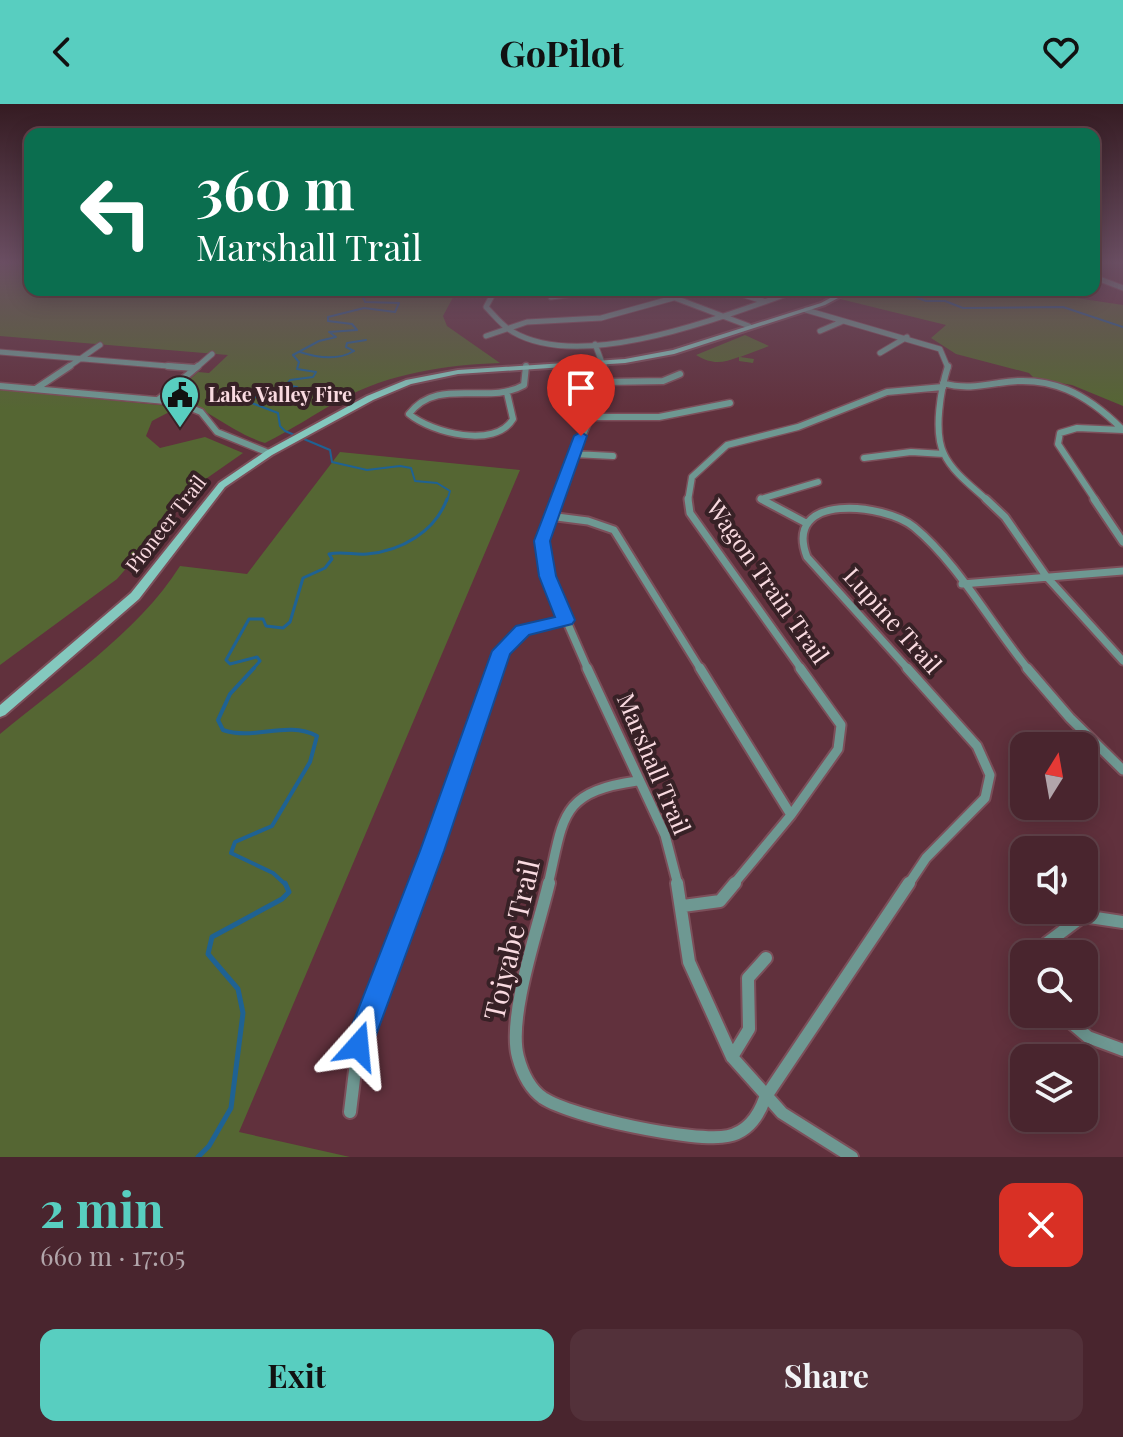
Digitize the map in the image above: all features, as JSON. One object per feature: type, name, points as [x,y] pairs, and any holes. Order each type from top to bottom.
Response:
[{"type":"main road","name":"Pioneer Trail","points":[[0,712],[122,609],[162,563],[215,493],[269,453],[370,398],[409,382],[471,370],[604,362],[674,352],[802,311]]},
{"type":"street","points":[[489,311],[505,330],[548,343],[595,344],[680,331],[732,311]]},
{"type":"street","points":[[486,336],[539,321],[601,318],[626,311]]},
{"type":"street","points":[[714,311],[749,326]]},
{"type":"street","points":[[809,311],[940,349],[949,364],[943,385],[940,440],[944,454],[960,475],[1005,517],[1046,576],[1123,661]]},
{"type":"street","points":[[820,331],[842,322]]},
{"type":"street","points":[[880,353],[907,337]]},
{"type":"street","name":"Marshall Trail","points":[[595,344],[604,362],[605,382],[549,516],[542,541],[547,576],[637,781],[665,835],[683,906],[689,962],[732,1057],[765,1098],[803,1129],[852,1157]]},
{"type":"street","points":[[36,389],[100,345]]},
{"type":"street","points":[[0,352],[195,368]]},
{"type":"street","points":[[158,400],[212,354]]},
{"type":"street","points":[[501,439],[423,424],[414,420],[411,409],[452,392],[507,393],[524,385],[526,366]]},
{"type":"street","points":[[605,382],[663,381],[680,374]]},
{"type":"street","name":"Wagon Train Trail","points":[[683,906],[720,901],[791,815],[838,749],[841,725],[690,513],[686,493],[689,482],[706,461],[726,445],[796,428],[895,388],[918,384],[981,387],[1026,380],[1055,383],[1075,389],[1097,402],[1123,430]]},
{"type":"street","points":[[0,386],[158,400],[191,407],[217,432],[269,453]]},
{"type":"street","points":[[492,435],[510,426],[513,419],[507,393]]},
{"type":"street","points":[[588,417],[611,420],[670,416],[730,403]]},
{"type":"street","points":[[1123,430],[1077,428],[1060,433],[1058,444],[1123,542]]},
{"type":"street","points":[[864,458],[911,452],[944,454]]},
{"type":"street","points":[[574,454],[613,456]]},
{"type":"street","points":[[818,482],[761,499],[806,523],[818,514],[844,507],[896,517],[925,536],[1042,689],[1079,731],[1123,770]]},
{"type":"street","points":[[549,516],[588,521],[614,530],[791,815]]},
{"type":"street","name":"Lupine Trail","points":[[765,1098],[926,858],[985,798],[990,775],[977,746],[807,557],[800,539],[806,523]]},
{"type":"street","points":[[962,584],[1123,571]]},
{"type":"street","points":[[350,1112],[358,1046],[366,1017],[432,851],[501,651],[522,630],[566,620]]},
{"type":"street","name":"Toiyabe Trail","points":[[637,781],[600,786],[579,796],[565,815],[514,1030],[518,1061],[535,1089],[559,1106],[699,1137],[715,1139],[741,1131],[760,1114],[765,1098]]},
{"type":"street","points":[[1051,940],[1083,916],[1123,922]]},
{"type":"street","points":[[732,1057],[750,1027],[745,984],[752,970],[766,958]]},
{"type":"street","points":[[1077,1028],[1088,1037],[1123,1050]]},
{"type":"green space","points":[[0,311],[446,311],[443,316],[447,326],[500,363],[438,368],[378,383],[340,400],[265,443],[170,397],[198,372],[209,373],[228,355],[0,336]]},
{"type":"green space","points":[[889,311],[1123,311],[1123,406],[1072,385],[1035,379],[1029,373],[956,354],[931,338],[946,325]]},
{"type":"green space","points":[[745,335],[769,346],[740,357],[754,359],[753,363],[739,361],[739,357],[713,362],[696,355]]},
{"type":"green space","points":[[0,389],[177,408],[152,421],[146,436],[160,448],[205,437],[243,453],[200,483],[117,579],[0,665]]},
{"type":"green space","points":[[340,452],[520,470],[239,1132],[350,1157],[0,1157],[0,734],[120,636],[162,591],[180,566],[247,574]]},
{"type":"waterway","points":[[351,311],[328,317],[328,321],[352,324],[357,330],[329,332],[336,337],[319,341],[293,355],[299,362],[297,369],[316,372],[313,377],[290,380],[286,385],[297,387],[244,400],[278,413],[280,426],[285,431],[330,450],[332,462],[367,470],[400,466],[411,468],[415,481],[437,483],[450,491],[447,501]]},
{"type":"waterway","points":[[388,311],[395,311]]},
{"type":"waterway","points":[[1075,311],[1123,327]]},
{"type":"waterway","points":[[300,352],[321,357],[341,356],[354,351],[346,347],[347,343],[366,340]]},
{"type":"waterway","points":[[252,670],[260,661],[257,657],[230,664],[226,660],[249,619],[263,619],[266,626],[283,628],[290,622],[303,578],[325,568],[332,559],[329,554],[367,554],[404,544],[434,521],[447,499]]},
{"type":"waterway","points":[[254,668],[230,694],[218,720],[223,730],[235,733],[294,730],[317,736],[310,762],[272,826],[235,842],[231,853],[273,873],[286,885]]},
{"type":"waterway","points":[[198,1157],[209,1146],[231,1108],[243,1013],[238,989],[208,954],[212,937],[282,899],[289,892],[286,885]]},
{"type":"place","name":"Lake Valley Fire","points":[[180,429]]},
{"type":"route","points":[[358,1046],[366,1017],[432,851],[501,651],[522,630],[566,620],[547,576],[542,541],[581,436]]}]
